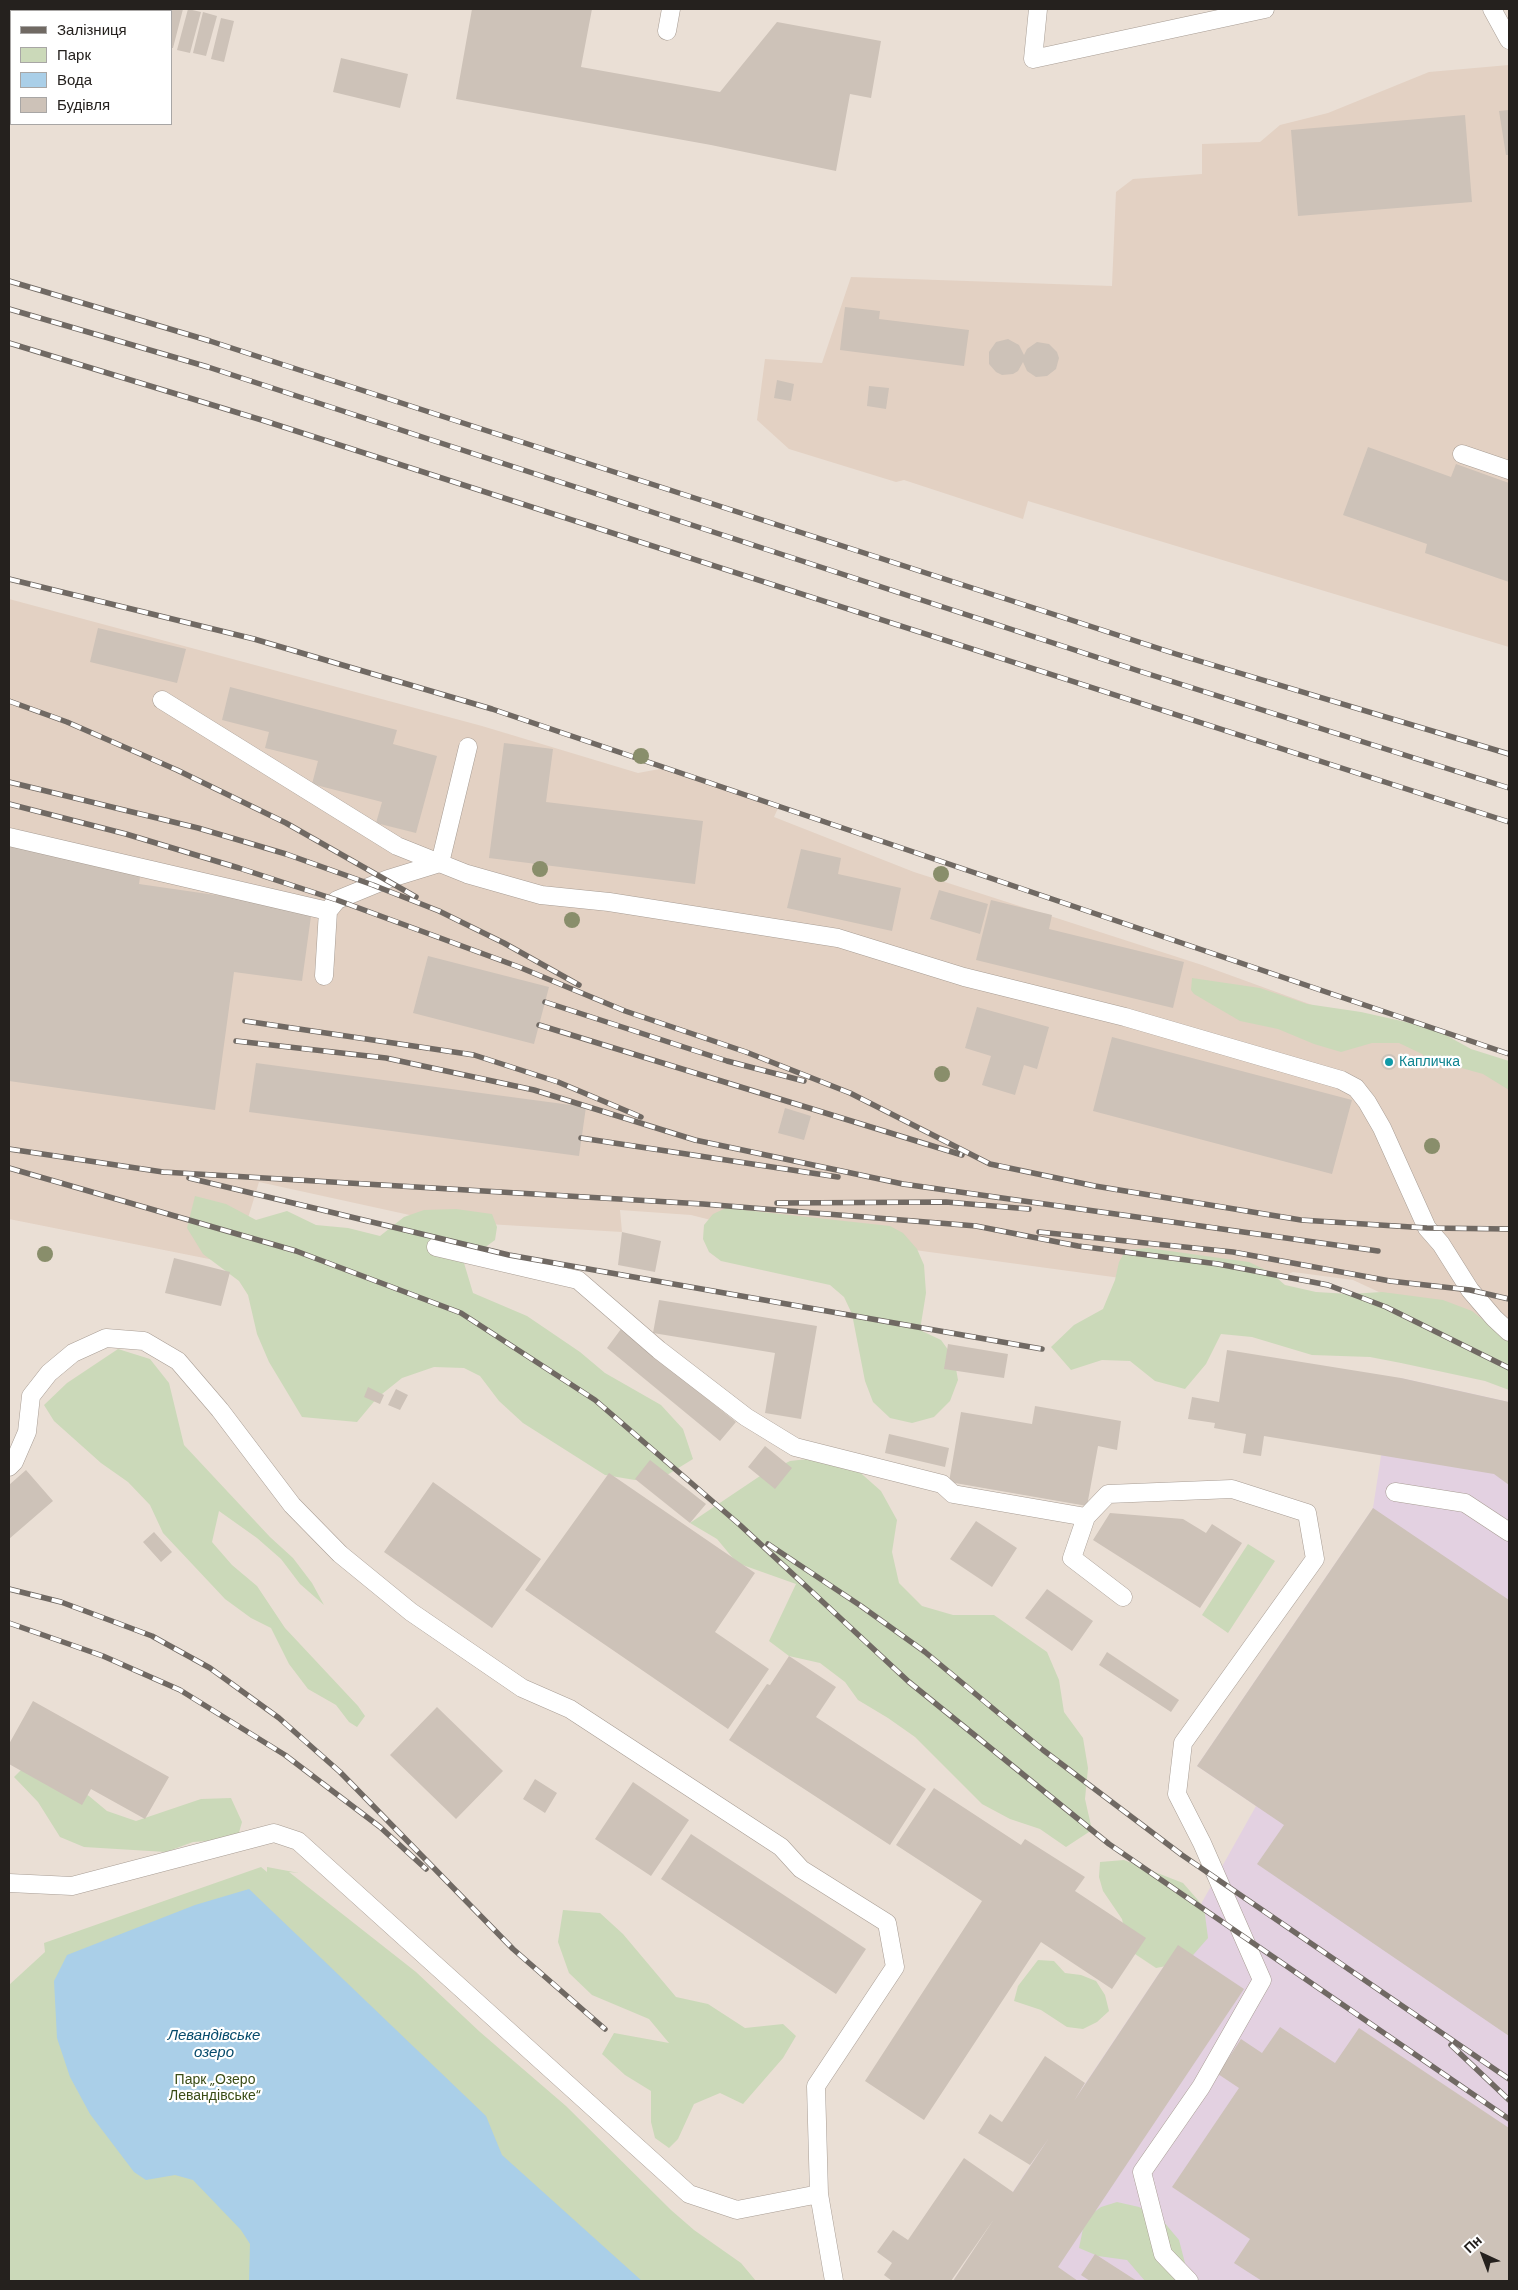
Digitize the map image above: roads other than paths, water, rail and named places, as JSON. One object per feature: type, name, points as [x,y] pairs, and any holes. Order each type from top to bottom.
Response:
[{"type":"lane","points":[[667,31],[671,9]]},
{"type":"lane","points":[[1038,9],[1033,59],[1265,9]]},
{"type":"lane","points":[[1492,9],[1509,40]]},
{"type":"lane","points":[[1462,454],[1509,470]]},
{"type":"lane","points":[[162,700],[397,846],[467,874],[541,895],[609,902],[838,938],[964,977],[1125,1018],[1341,1080],[1356,1088],[1367,1102],[1382,1128],[1427,1228],[1441,1244],[1470,1290],[1509,1332]]},
{"type":"lane","points":[[440,863],[468,747]]},
{"type":"lane","points":[[9,837],[328,911]]},
{"type":"lane","points":[[324,976],[328,911],[337,900],[388,879],[440,863]]},
{"type":"lane","points":[[436,1247],[578,1280],[658,1350],[746,1417],[795,1447],[942,1484],[953,1494],[1086,1517]]},
{"type":"lane","points":[[9,1467],[14,1462],[27,1432],[31,1396],[49,1373],[73,1353],[106,1338],[144,1341],[178,1361],[220,1410],[292,1505],[340,1554],[412,1612],[522,1688],[570,1709],[781,1847],[801,1868],[887,1922],[895,1967],[816,2086],[819,2194],[834,2281]]},
{"type":"lane","points":[[1123,1597],[1072,1558],[1086,1517],[1108,1494],[1232,1489],[1307,1513],[1315,1559],[1183,1744],[1177,1794],[1202,1843],[1262,1980],[1201,2087],[1142,2172],[1163,2254],[1189,2281]]},
{"type":"lane","points":[[1395,1492],[1464,1502],[1509,1532]]},
{"type":"lane","points":[[9,1883],[72,1886],[274,1833],[298,1841],[689,2194],[737,2210],[819,2194]]},
{"type":"water","name":"Левандівське озеро","points":[[249,1889],[486,2116],[502,2155],[642,2281],[249,2281],[250,2244],[241,2230],[193,2180],[175,2175],[146,2180],[134,2172],[90,2114],[70,2077],[57,2038],[54,1981],[67,1955],[195,1905]]},
{"type":"railway","points":[[9,281],[210,341],[1176,654],[1509,754]]},
{"type":"railway","points":[[9,309],[208,367],[1139,671],[1509,788]]},
{"type":"railway","points":[[9,343],[265,421],[1509,822]]},
{"type":"railway","points":[[9,579],[254,639],[492,709],[1509,1054]]},
{"type":"railway","points":[[9,701],[67,722],[177,770],[286,823],[416,897]]},
{"type":"railway","points":[[9,782],[198,828],[286,854],[439,911],[504,943],[579,985]]},
{"type":"railway","points":[[9,804],[126,834],[337,900],[519,967],[625,1011],[746,1052],[850,1093],[990,1164],[1095,1186],[1301,1220],[1427,1228],[1509,1229]]},
{"type":"railway","points":[[545,1002],[727,1061],[804,1081]]},
{"type":"railway","points":[[245,1021],[474,1055],[558,1082],[641,1117]]},
{"type":"railway","points":[[539,1025],[962,1155]]},
{"type":"railway","points":[[236,1041],[386,1058],[534,1090],[695,1140],[903,1184],[1378,1251]]},
{"type":"railway","points":[[581,1138],[838,1177]]},
{"type":"railway","points":[[9,1149],[163,1172],[703,1204],[976,1226],[1078,1246],[1218,1264],[1328,1285],[1386,1307],[1509,1368]]},
{"type":"railway","points":[[9,1168],[296,1251],[461,1313],[595,1400],[740,1525],[909,1682],[1109,1844],[1509,2119]]},
{"type":"railway","points":[[189,1178],[509,1255],[1042,1349]]},
{"type":"railway","points":[[777,1203],[946,1202],[1029,1209]]},
{"type":"railway","points":[[1039,1232],[1233,1252],[1390,1281],[1470,1290],[1509,1299]]},
{"type":"railway","points":[[768,1544],[861,1606],[925,1652],[1043,1750],[1182,1855],[1509,2079]]},
{"type":"railway","points":[[9,1589],[61,1602],[152,1636],[210,1668],[279,1718],[340,1772],[513,1949],[605,2029]]},
{"type":"railway","points":[[9,1623],[103,1656],[180,1690],[285,1755],[380,1827],[426,1869]]},
{"type":"railway","points":[[1451,2045],[1509,2100]]},
{"type":"place","name":"Капличка","points":[[1389,1062]]},
{"type":"park label","name":"Парк „Озеро Левандівське“","points":[[215,2088]]}]
